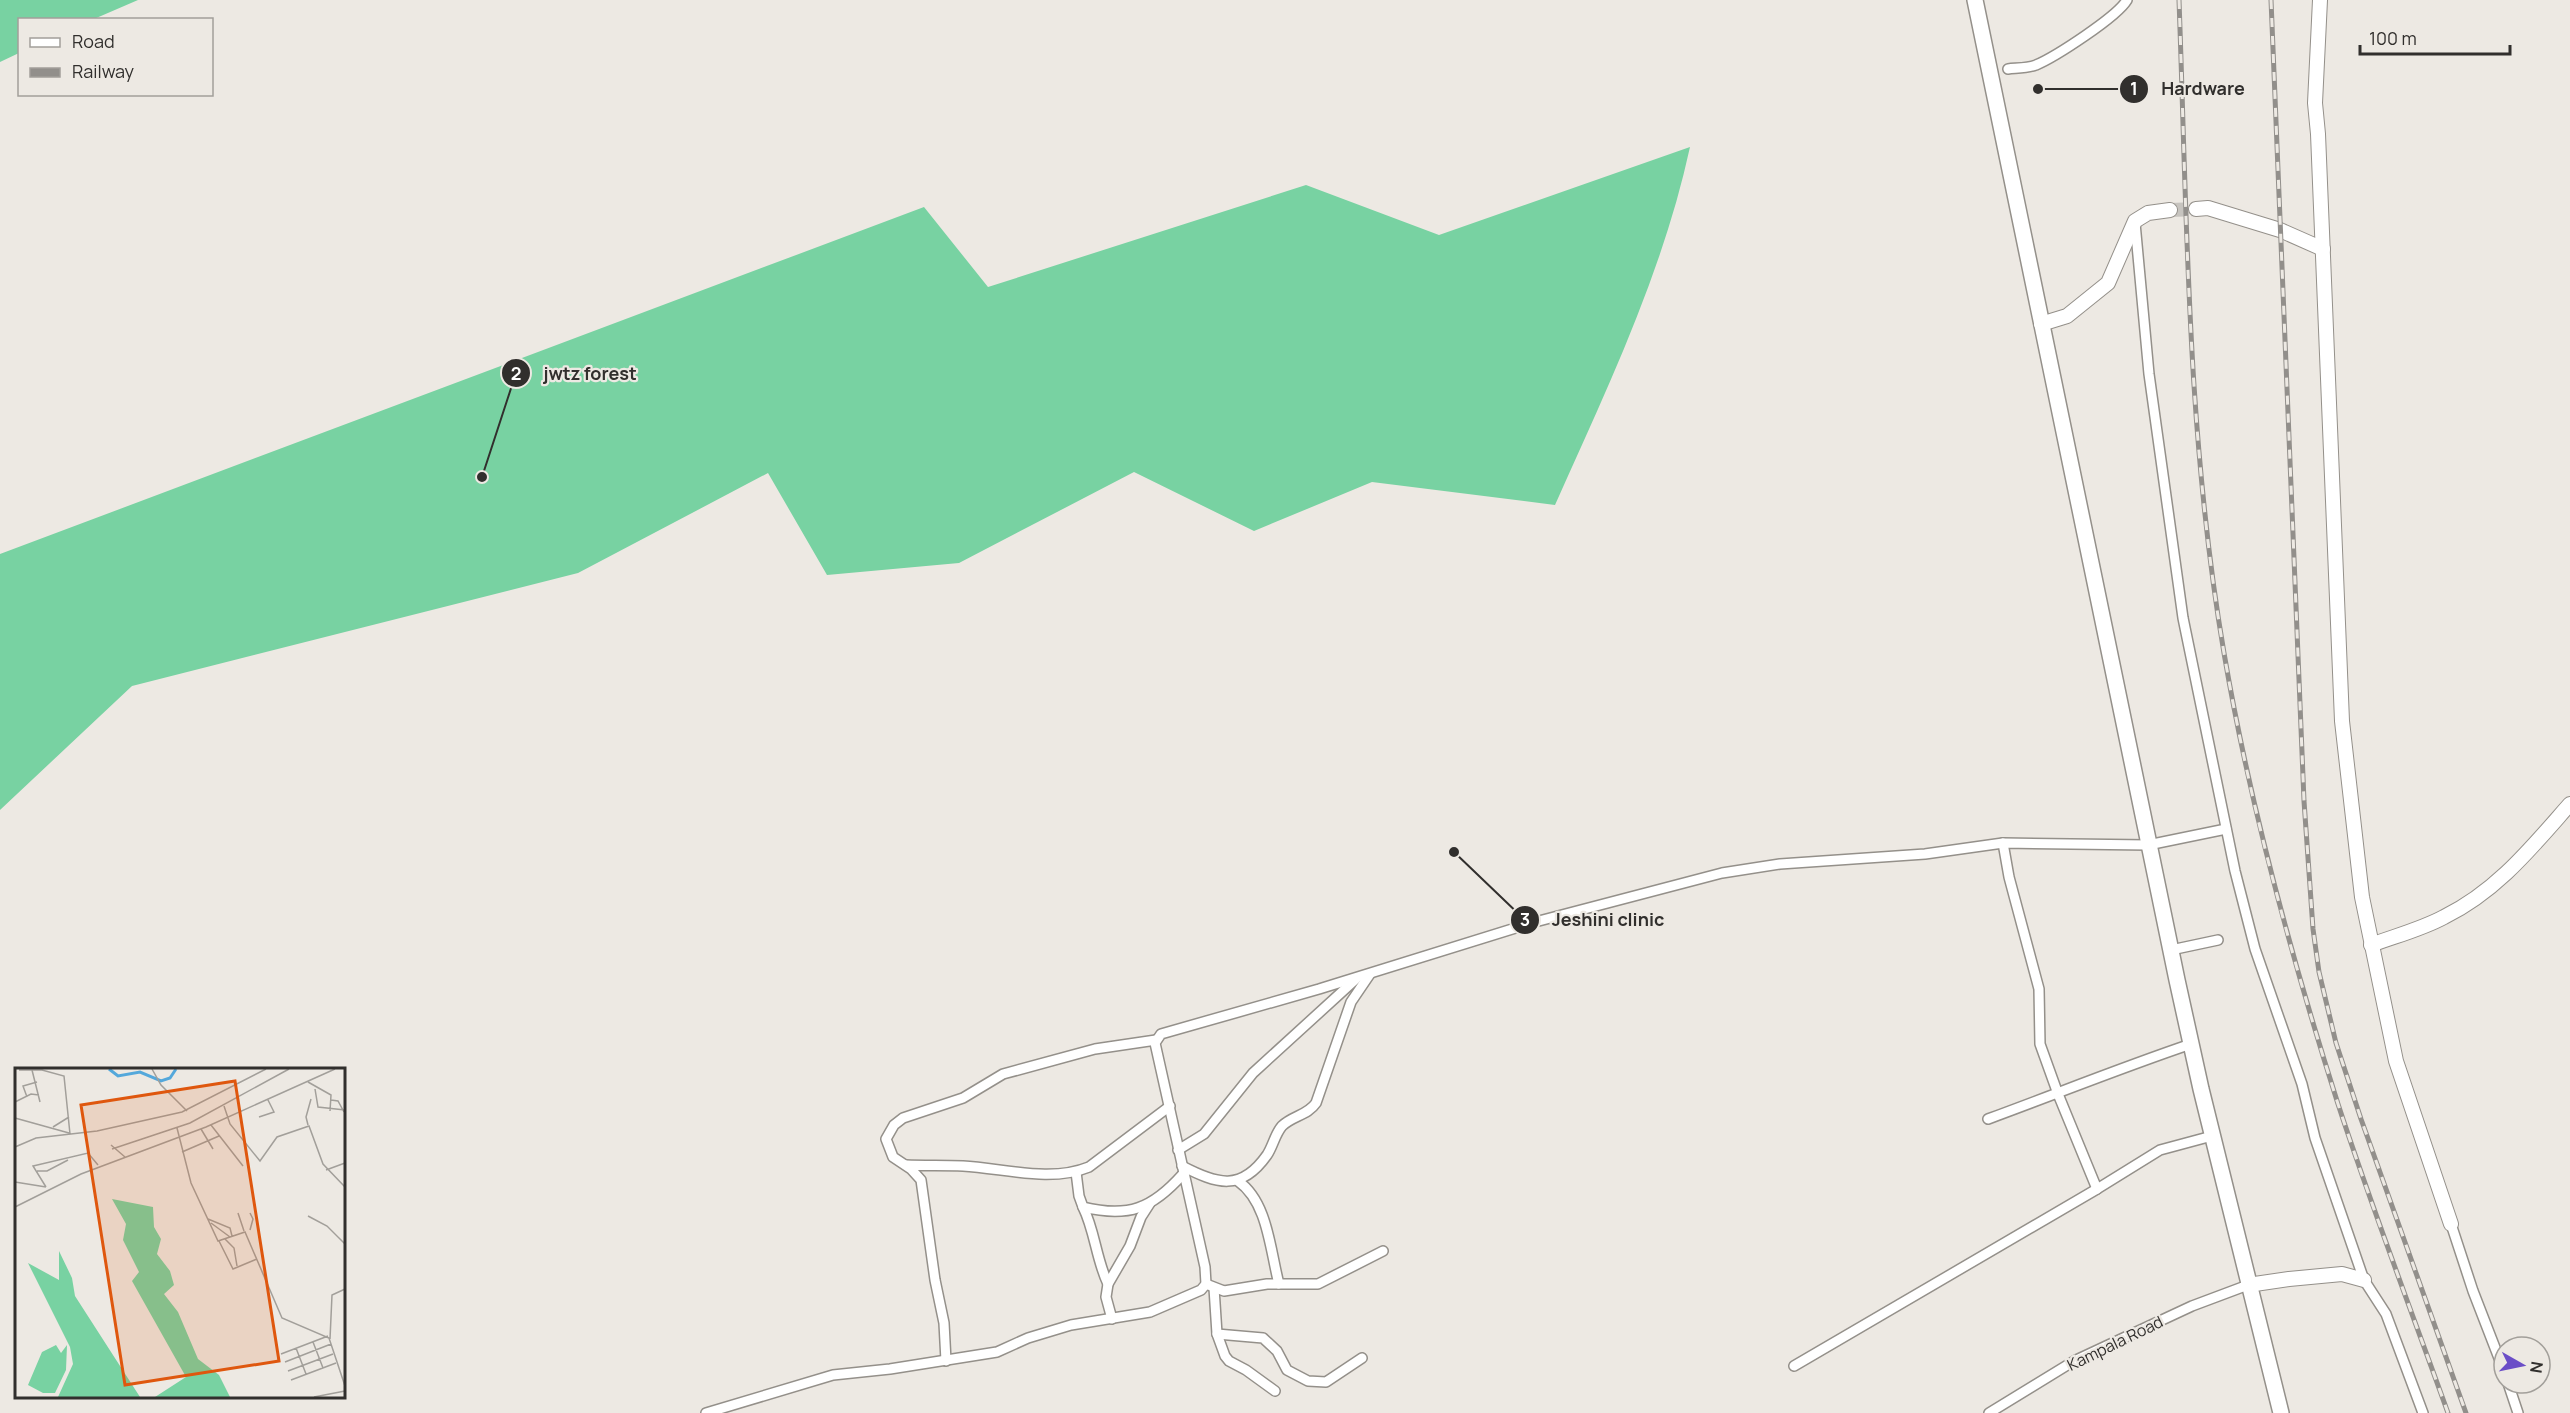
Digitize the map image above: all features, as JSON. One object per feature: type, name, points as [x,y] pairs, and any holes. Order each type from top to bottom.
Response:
[{"type":"main road","points":[[1975,0],[2191,1044],[2281,1413]]},
{"type":"street","points":[[2008,69],[2035,65],[2122,9],[2127,0]]},
{"type":"street","points":[[2320,0],[2315,103],[2342,721],[2362,897],[2397,1061],[2473,1290],[2492,1340]]},
{"type":"street","points":[[2196,209],[2208,207],[2280,230],[2323,249]]},
{"type":"street","points":[[2041,324],[2067,316],[2108,283],[2135,221],[2148,213],[2170,210]]},
{"type":"street","points":[[2135,221],[2149,374],[2183,618],[2226,829],[2255,950],[2302,1084],[2315,1138],[2364,1280],[2385,1314],[2423,1413]]},
{"type":"street","points":[[2371,945],[2442,918],[2481,895],[2518,862],[2570,804]]},
{"type":"street","points":[[946,1361],[944,1323],[935,1280],[923,1188],[917,1174],[893,1157],[886,1138],[890,1129],[903,1118],[963,1098],[1003,1074],[1095,1049],[1156,1040],[1168,1031],[1371,974],[1535,922],[1722,873],[1780,864],[1925,854],[2003,843],[2148,845],[2226,829]]},
{"type":"street","points":[[2003,843],[2009,877],[2039,989],[2040,1044],[2097,1190]]},
{"type":"street","points":[[2171,950],[2218,940]]},
{"type":"street","points":[[1238,1181],[1262,1161],[1281,1127],[1290,1119],[1312,1108],[1316,1103],[1351,1002],[1371,974]]},
{"type":"street","points":[[1178,1150],[1204,1134],[1253,1073],[1358,977]]},
{"type":"street","points":[[1156,1040],[1178,1150],[1210,1286],[1217,1334],[1229,1361],[1275,1391]]},
{"type":"street","points":[[1988,1119],[2058,1094],[2119,1068],[2191,1044]]},
{"type":"street","points":[[905,1165],[961,1166],[1048,1173],[1076,1172],[1089,1167],[1170,1106]]},
{"type":"street","points":[[1794,1366],[2097,1190],[2160,1150],[2212,1136]]},
{"type":"street","points":[[1183,1170],[1219,1181],[1238,1181],[1248,1188],[1259,1206],[1279,1284]]},
{"type":"street","points":[[1083,1207],[1118,1213],[1138,1209],[1164,1194],[1183,1170]]},
{"type":"street","points":[[1076,1172],[1079,1196],[1092,1232],[1098,1263],[1108,1284]]},
{"type":"street","points":[[1112,1318],[1107,1297],[1108,1284],[1130,1246],[1141,1217],[1151,1201]]},
{"type":"street","points":[[706,1413],[833,1375],[998,1352],[1050,1331],[1150,1312],[1210,1286],[1224,1291],[1279,1284],[1318,1284],[1383,1251]]},
{"type":"street","points":[[2248,1285],[2342,1274],[2364,1280]]},
{"type":"street","name":"Kampala Road","points":[[1989,1413],[2074,1361],[2192,1306],[2248,1285]]},
{"type":"street","points":[[1217,1334],[1263,1338],[1277,1351],[1287,1370],[1308,1381],[1326,1382],[1362,1358]]},
{"type":"street","points":[[2512,1395],[2518,1413]]},
{"type":"green space","points":[[0,0],[138,0],[96,18],[18,18],[18,53],[0,62]]},
{"type":"green space","points":[[1690,147],[1679,194],[1649,285],[1613,374],[1555,505],[1372,482],[1254,531],[1134,472],[959,563],[827,575],[768,473],[578,573],[132,686],[0,810],[0,554],[924,207],[988,287],[1306,185],[1439,235]]},
{"type":"tunnel","points":[[2170,210],[2196,209]]},
{"type":"railway","points":[[2179,0],[2187,245],[2202,490],[2212,572],[2234,710],[2259,824],[2288,937],[2338,1104],[2448,1413]]},
{"type":"railway","points":[[2271,0],[2304,801],[2313,929],[2319,972],[2336,1043],[2466,1413]]},
{"type":"place","name":"Hardware","points":[[2038,89]]},
{"type":"place","name":"jwtz forest","points":[[482,477]]},
{"type":"place","name":"Jeshini clinic","points":[[1454,852]]}]
